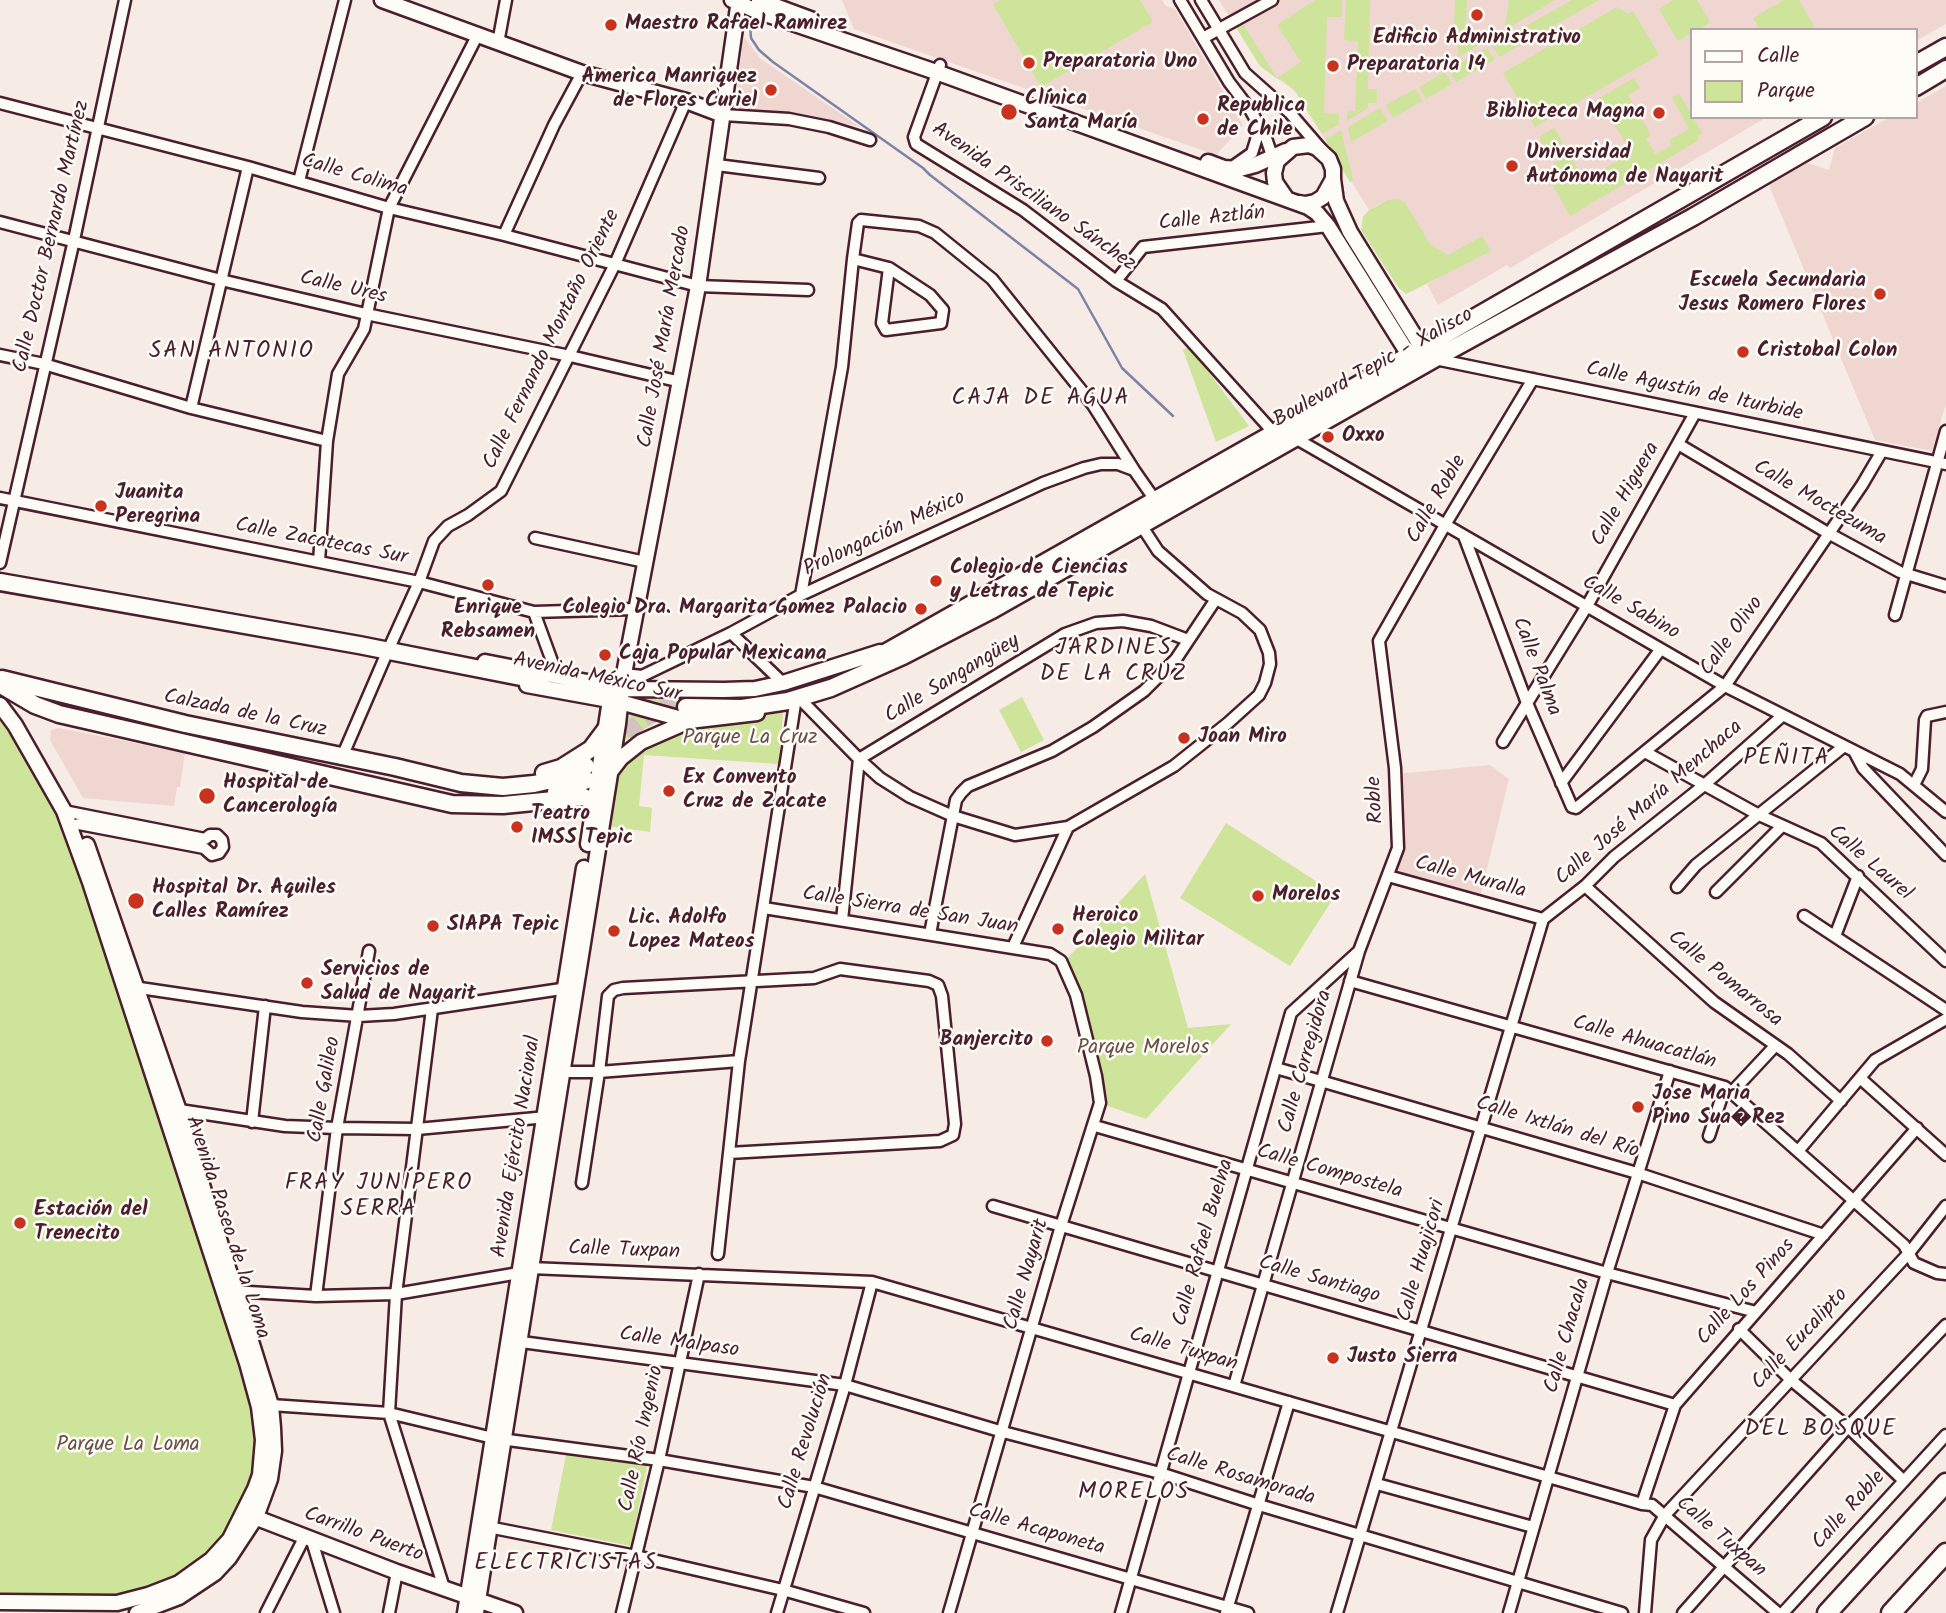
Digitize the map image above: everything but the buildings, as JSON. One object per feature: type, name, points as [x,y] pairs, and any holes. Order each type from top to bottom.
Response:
[{"type":"highway","points":[[1827,1613],[1946,1483]]},
{"type":"highway","points":[[1891,1613],[1946,1553]]},
{"type":"main road","points":[[382,0],[582,73],[686,101],[723,115]]},
{"type":"main road","points":[[745,3],[1224,168],[1248,167],[1293,147],[1309,145],[1317,148],[1329,159],[1336,201],[1342,215],[1421,354]]},
{"type":"main road","name":"Calle José María Mercado","points":[[619,689],[681,382],[723,115],[745,3]]},
{"type":"main road","points":[[1918,63],[1946,47]]},
{"type":"main road","points":[[938,69],[1235,182],[1305,204],[1323,197],[1333,179]]},
{"type":"main road","points":[[1918,86],[1946,69]]},
{"type":"main road","name":"Boulevard Tepic - Xalisco","points":[[900,651],[990,611],[1295,438],[1421,354],[1820,119]]},
{"type":"main road","name":"Boulevard Tepic - Xalisco","points":[[900,651],[1274,433],[1421,354],[1693,217],[1862,119]]},
{"type":"main road","points":[[1279,153],[1274,173],[1275,182],[1292,200],[1314,211],[1328,226],[1421,354]]},
{"type":"main road","name":"Avenida México Sur","points":[[0,582],[619,689],[755,689],[900,651]]},
{"type":"main road","points":[[359,645],[549,678]]},
{"type":"main road","name":"Avenida México Sur","points":[[388,650],[619,689],[686,710],[747,715],[799,703],[865,681],[900,651]]},
{"type":"main road","points":[[609,775],[621,758],[686,710],[742,708],[788,701],[831,688],[900,651]]},
{"type":"main road","name":"Calzada de la Cruz","points":[[0,683],[461,783],[503,787],[587,773],[553,793],[500,801],[425,796],[58,714],[35,705],[0,683]]},
{"type":"main road","name":"Avenida Paseo de la Loma","points":[[0,683],[72,818],[131,987],[228,1289],[261,1422],[262,1440],[260,1475],[250,1515],[211,1560],[180,1583],[148,1595],[117,1602],[0,1602]]},
{"type":"main road","name":"Avenida Ejército Nacional","points":[[465,1613],[474,1604],[570,987],[594,803],[606,729],[619,689]]},
{"type":"main road","name":"Avenida Ejército Nacional","points":[[570,987],[609,775],[619,689]]},
{"type":"main road","name":"Avenida Paseo de la Loma","points":[[0,705],[15,724],[72,818]]},
{"type":"main road","points":[[395,767],[505,777],[554,771],[591,749],[606,729]]},
{"type":"main road","points":[[235,753],[236,735]]},
{"type":"main road","points":[[425,796],[453,804],[479,806],[584,797],[594,803]]},
{"type":"main road","name":"Avenida Paseo de la Loma","points":[[137,1613],[179,1597],[215,1573],[229,1558],[270,1479],[274,1451],[271,1405],[228,1289]]},
{"type":"main road","name":"Carrillo Puerto","points":[[250,1515],[444,1588],[474,1604],[515,1613]]},
{"type":"street","name":"Calle Doctor Bernardo Martínez","points":[[0,563],[74,240],[125,0]]},
{"type":"street","points":[[299,181],[345,0]]},
{"type":"street","points":[[498,43],[506,0]]},
{"type":"street","points":[[1180,0],[1229,82],[1279,153]]},
{"type":"street","points":[[1202,0],[1245,73],[1290,113],[1329,159]]},
{"type":"street","points":[[1203,38],[1272,0]]},
{"type":"street","points":[[319,562],[327,441],[338,374],[365,329],[389,208],[477,36]]},
{"type":"street","name":"Avenida Prisciliano Sánchez","points":[[938,69],[914,137],[916,144],[1023,210],[1116,281],[1163,309],[1274,433]]},
{"type":"street","points":[[505,235],[554,125],[582,73]]},
{"type":"street","name":"Calle Fernando Montaño Oriente","points":[[342,757],[419,582],[434,541],[448,526],[501,491],[615,264],[686,101]]},
{"type":"street","name":"Calle Colima","points":[[0,103],[248,167],[389,208],[505,235],[698,286],[808,290]]},
{"type":"street","points":[[723,115],[789,119],[829,127],[870,140]]},
{"type":"street","points":[[1224,168],[1237,165],[1252,153],[1258,124]]},
{"type":"street","points":[[716,165],[819,178]]},
{"type":"street","points":[[191,408],[248,167]]},
{"type":"street","points":[[799,703],[880,778],[910,797],[953,816],[1015,835],[1068,827],[1174,765],[1259,695],[1270,664],[1265,639],[1260,630],[1242,613],[1216,599],[1158,551],[1141,525],[1155,500],[1093,405],[992,279],[934,233],[919,226],[861,220],[858,223],[842,368],[801,595]]},
{"type":"street","name":"Calle Ures","points":[[0,222],[221,280],[681,382]]},
{"type":"street","name":"Calle Aztlán","points":[[1116,281],[1143,247],[1328,226]]},
{"type":"street","points":[[853,259],[889,268],[930,295],[943,310],[941,323],[886,330],[883,323],[889,268]]},
{"type":"street","name":"Calle Agustín de Iturbide","points":[[1421,354],[1942,463]]},
{"type":"street","points":[[0,355],[44,364],[191,408],[327,441]]},
{"type":"street","name":"Calle Roble","points":[[1380,641],[1445,525],[1533,379]]},
{"type":"street","name":"Calle Higuera","points":[[1503,742],[1587,606],[1695,413]]},
{"type":"street","points":[[1895,615],[1942,463],[1946,431]]},
{"type":"street","name":"Calle Sabino","points":[[1295,438],[1660,650],[1782,716],[1900,774],[1946,812]]},
{"type":"street","name":"Calle Moctezuma","points":[[1678,444],[1828,533],[1907,575],[1946,586]]},
{"type":"street","name":"Calle Olivo","points":[[1576,808],[1726,686],[1862,485],[1882,451]]},
{"type":"street","name":"Prolongación México","points":[[619,689],[801,595],[1043,483],[1101,464],[1118,464],[1134,470]]},
{"type":"street","name":"Calle Zacatecas Sur","points":[[0,498],[419,582],[534,612],[635,609]]},
{"type":"street","name":"Calle Palma","points":[[1464,536],[1527,703],[1572,807],[1576,808]]},
{"type":"street","points":[[535,538],[645,562]]},
{"type":"street","points":[[930,934],[956,800],[968,786],[1052,751],[1093,727],[1144,691],[1175,659],[1216,599]]},
{"type":"street","points":[[534,612],[549,678]]},
{"type":"street","name":"Calle Sangangüey","points":[[859,759],[1075,630],[1096,623],[1123,621],[1151,626],[1188,640]]},
{"type":"street","points":[[731,633],[783,683]]},
{"type":"street","name":"Roble","points":[[1359,951],[1398,848],[1395,768],[1380,641]]},
{"type":"street","points":[[1561,783],[1660,650]]},
{"type":"street","points":[[719,1254],[739,1061],[799,703]]},
{"type":"street","points":[[1914,785],[1922,768],[1925,720],[1927,716],[1946,712]]},
{"type":"street","name":"Calle José María Menchaca","points":[[1543,919],[1585,886],[1614,857],[1703,786],[1782,716]]},
{"type":"street","points":[[1678,887],[1696,864],[1843,747]]},
{"type":"street","name":"Calle Laurel","points":[[1645,752],[1759,815],[1821,843],[1946,961]]},
{"type":"street","points":[[1856,753],[1863,768],[1946,855]]},
{"type":"street","points":[[842,920],[859,759]]},
{"type":"street","points":[[72,818],[171,838]]},
{"type":"street","points":[[1716,892],[1782,826]]},
{"type":"street","points":[[1013,947],[1068,827]]},
{"type":"street","name":"Calle Muralla","points":[[1388,876],[1543,919]]},
{"type":"street","points":[[1835,936],[1858,876]]},
{"type":"street","name":"Calle Pomarrosa","points":[[1585,886],[1714,1002],[1775,1046],[1841,1101]]},
{"type":"street","name":"Calle Sierra de San Juan","points":[[764,908],[1050,954]]},
{"type":"street","points":[[1804,916],[1946,1010]]},
{"type":"street","name":"Calle Huajicori","points":[[1337,1613],[1543,919]]},
{"type":"street","name":"Calle Galileo","points":[[316,1296],[337,1128],[369,951]]},
{"type":"street","name":"Calle Corregidora","points":[[1234,1386],[1359,951]]},
{"type":"street","name":"Calle Rafael Buelna","points":[[1121,1613],[1291,1013],[1359,951]]},
{"type":"street","name":"Calle Nayarit","points":[[949,1613],[1061,1226],[1100,1103],[1076,995],[1061,961],[1050,954]]},
{"type":"street","points":[[582,1183],[608,996],[614,990],[814,978],[840,969],[934,982],[942,996],[955,1130],[953,1135],[940,1141],[729,1153]]},
{"type":"street","name":"Calle Ahuacatlán","points":[[1350,981],[1729,1090],[1904,1245],[1914,1263],[1946,1274]]},
{"type":"street","points":[[131,987],[326,1015],[359,1016],[432,1009],[570,987]]},
{"type":"street","points":[[252,1122],[265,1006]]},
{"type":"street","points":[[432,1009],[396,1294],[389,1413],[444,1588]]},
{"type":"street","points":[[1799,1150],[1875,1060],[1946,1019]]},
{"type":"street","points":[[1709,1136],[1729,1090],[1775,1046]]},
{"type":"street","points":[[557,1072],[599,1072],[739,1061]]},
{"type":"street","name":"Calle Ixtlán del Río","points":[[1276,1068],[1637,1173],[1824,1235]]},
{"type":"street","name":"Calle Chacala","points":[[1509,1613],[1607,1273],[1670,1071]]},
{"type":"street","points":[[1860,1078],[1946,1155]]},
{"type":"street","points":[[172,1109],[285,1126],[337,1128],[417,1129],[549,1117]]},
{"type":"street","name":"Calle Compostela","points":[[1095,1125],[1607,1273],[1756,1312]]},
{"type":"street","name":"Calle Los Pinos","points":[[1642,1504],[1675,1405],[1917,1128]]},
{"type":"street","name":"Calle Santiago","points":[[993,1206],[1675,1405]]},
{"type":"street","name":"Calle Eucalipto","points":[[1645,1613],[1651,1540],[1665,1515],[1909,1253],[1946,1206]]},
{"type":"street","name":"Calle Tuxpan","points":[[228,1289],[316,1296],[396,1294],[525,1270],[872,1282],[1392,1433],[1653,1505],[1778,1613]]},
{"type":"street","name":"Calle Río Ingenio","points":[[622,1613],[659,1460],[699,1274]]},
{"type":"street","name":"Calle Revolución","points":[[777,1613],[845,1385],[872,1282]]},
{"type":"street","points":[[1683,1613],[1848,1427],[1946,1325]]},
{"type":"street","points":[[1739,1329],[1791,1380],[1848,1427],[1904,1481]]},
{"type":"street","name":"Calle Malpaso","points":[[515,1341],[845,1385]]},
{"type":"street","name":"Calle Rosamorada","points":[[845,1385],[1003,1432],[1160,1473],[1622,1613]]},
{"type":"street","points":[[1227,1610],[1289,1402]]},
{"type":"street","points":[[271,1405],[389,1413],[499,1438]]},
{"type":"street","name":"Calle Roble","points":[[1783,1613],[1946,1435]]},
{"type":"street","name":"Calle Acaponeta","points":[[499,1438],[659,1460],[814,1487],[1131,1579],[1227,1610],[1248,1613]]},
{"type":"street","points":[[1377,1484],[1533,1527]]},
{"type":"street","points":[[485,1526],[636,1556],[783,1590],[864,1613]]},
{"type":"street","points":[[267,1613],[308,1539]]},
{"type":"street","points":[[308,1539],[334,1613]]},
{"type":"street","points":[[389,1613],[397,1572]]},
{"type":"shaded area","name":"Preparatoria Uno","points":[[842,0],[1162,0],[1166,6],[1175,9],[1243,125],[1216,155],[854,29]]},
{"type":"shaded area","name":"Universidad Autónoma de Nayarit","points":[[1219,0],[1946,0],[1946,24],[1918,40],[1918,28],[1690,28],[1690,119],[1764,119],[1510,268],[1507,265],[1438,305],[1427,284],[1446,273],[1405,202],[1398,199],[1369,210],[1295,91],[1260,66]]},
{"type":"shaded area","name":"America Manriquez de Flores Curiel","points":[[744,37],[761,59],[860,127],[799,113],[734,109]]},
{"type":"shaded area","name":"Escuela Secundaria Jesus Romero Flores","points":[[1946,86],[1946,404],[1932,451],[1875,440],[1768,183],[1807,163],[1829,170],[1835,148],[1886,119],[1918,119],[1918,102]]},
{"type":"shaded area","points":[[59,728],[185,753],[174,806],[83,798],[50,740],[51,730]]},
{"type":"shaded area","points":[[1490,765],[1509,779],[1479,901],[1388,876],[1398,848],[1396,774]]},
{"type":"green space","points":[[1001,0],[1140,0],[1153,22],[1041,87],[993,4]]},
{"type":"green space","points":[[1315,0],[1342,0],[1342,17],[1327,17],[1324,113],[1339,114],[1339,124],[1322,134],[1295,91],[1260,66],[1236,27],[1242,23],[1277,78],[1301,62],[1277,25]]},
{"type":"green space","points":[[1346,0],[1370,0],[1368,89],[1377,89],[1377,103],[1368,103],[1368,108],[1347,121],[1347,111],[1355,111],[1358,42],[1344,40]]},
{"type":"green space","points":[[1455,0],[1467,0],[1466,30],[1494,31],[1494,37],[1458,57],[1459,28],[1454,28]]},
{"type":"green space","points":[[1509,0],[1555,0],[1505,30]]},
{"type":"green space","points":[[1572,0],[1599,0],[1499,57],[1492,45]]},
{"type":"green space","points":[[1674,0],[1697,0],[1710,22],[1701,28],[1690,28],[1690,34],[1678,41],[1659,9]]},
{"type":"green space","points":[[1784,0],[1799,0],[1815,28],[1759,28],[1753,18]]},
{"type":"green space","points":[[1617,7],[1628,14],[1633,11],[1659,55],[1535,127],[1503,73]]},
{"type":"green space","points":[[1487,48],[1494,60],[1456,82],[1449,69]]},
{"type":"green space","points":[[1445,72],[1452,84],[1426,99],[1419,87]]},
{"type":"green space","points":[[1634,78],[1640,88],[1628,95],[1651,135],[1646,138],[1655,154],[1672,145],[1669,140],[1689,129],[1672,97],[1679,93],[1690,112],[1690,119],[1694,119],[1702,133],[1697,136],[1699,140],[1570,216],[1549,178],[1562,178],[1554,163],[1569,154],[1585,180],[1631,153],[1599,98]]},
{"type":"green space","points":[[1415,89],[1422,101],[1393,118],[1386,105]]},
{"type":"green space","points":[[1380,108],[1388,121],[1351,142],[1348,127]]},
{"type":"green space","points":[[1554,128],[1563,143],[1548,152],[1539,137]]},
{"type":"green space","points":[[1341,130],[1353,180],[1350,182],[1325,139]]},
{"type":"green space","points":[[1398,199],[1405,202],[1430,244],[1448,255],[1482,236],[1491,251],[1406,294],[1398,287],[1361,230],[1363,217],[1369,210],[1388,200]]},
{"type":"green space","points":[[1189,346],[1249,426],[1216,442],[1183,350]]},
{"type":"green space","points":[[684,694],[683,705],[689,712],[630,698],[630,695]]},
{"type":"green space","points":[[1022,697],[1044,740],[1021,752],[999,710]]},
{"type":"green space","points":[[633,711],[660,720],[626,740],[626,721]]},
{"type":"green space","name":"Parque La Cruz","points":[[783,712],[779,764],[644,755],[639,806],[652,808],[650,832],[608,826],[613,778],[648,734]]},
{"type":"green space","name":"Parque La Loma","points":[[0,718],[4,720],[62,826],[118,989],[244,1376],[254,1415],[257,1446],[253,1477],[229,1533],[209,1556],[181,1577],[146,1591],[106,1599],[0,1597]]},
{"type":"green space","name":"Morelos","points":[[1226,823],[1336,894],[1290,966],[1180,898]]},
{"type":"green space","name":"Parque Morelos","points":[[1145,874],[1188,1028],[1231,1024],[1146,1119],[1108,1106],[1065,961]]},
{"type":"green space","points":[[567,1450],[647,1466],[631,1546],[551,1530]]},
{"type":"waterway","points":[[749,13],[751,38],[759,50],[773,62],[923,168],[1078,289],[1122,368],[1173,416]]},
{"type":"tunnel","points":[[612,693],[679,702]]},
{"type":"tunnel","points":[[610,751],[643,719],[667,709]]},
{"type":"place","name":"Edificio Administrativo","points":[[1477,15]]},
{"type":"place","name":"Maestro Rafael Ramirez","points":[[611,25]]},
{"type":"place","name":"Preparatoria Uno","points":[[1029,63]]},
{"type":"place","name":"Preparatoria 14","points":[[1333,66]]},
{"type":"place","name":"America Manriquez de Flores Curiel","points":[[771,90]]},
{"type":"place","name":"Clínica Santa María","points":[[1009,112]]},
{"type":"place","name":"Biblioteca Magna","points":[[1659,113]]},
{"type":"place","name":"Republica de Chile","points":[[1203,119]]},
{"type":"place","name":"Universidad Autónoma de Nayarit","points":[[1512,166]]},
{"type":"place","name":"Escuela Secundaria Jesus Romero Flores","points":[[1880,294]]},
{"type":"place","name":"Cristobal Colon","points":[[1743,352]]},
{"type":"place","name":"Oxxo","points":[[1328,437]]},
{"type":"place","name":"Juanita Peregrina","points":[[101,506]]},
{"type":"place","name":"Colegio de Ciencias y Letras de Tepic","points":[[936,581]]},
{"type":"place","name":"Enrique Rebsamen","points":[[488,585]]},
{"type":"place","name":"Colegio Dra. Margarita Gomez Palacio","points":[[921,609]]},
{"type":"place","name":"Caja Popular Mexicana","points":[[605,655]]},
{"type":"place","name":"Joan Miro","points":[[1184,738]]},
{"type":"place","name":"Ex Convento Cruz de Zacate","points":[[669,791]]},
{"type":"place","name":"Hospital de Cancerología","points":[[207,796]]},
{"type":"place","name":"Teatro IMSS Tepic","points":[[517,827]]},
{"type":"place","name":"Morelos","points":[[1258,896]]},
{"type":"place","name":"Hospital Dr. Aquiles Calles Ramírez","points":[[136,901]]},
{"type":"place","name":"SIAPA Tepic","points":[[433,926]]},
{"type":"place","name":"Heroico Colegio Militar","points":[[1058,929]]},
{"type":"place","name":"Lic. Adolfo Lopez Mateos","points":[[614,931]]},
{"type":"place","name":"Servicios de Salud de Nayarit","points":[[307,983]]},
{"type":"place","name":"Banjercito","points":[[1047,1041]]},
{"type":"place","name":"Jose Maria Pino Sua�Rez","points":[[1638,1107]]},
{"type":"place","name":"Estación del Trenecito","points":[[20,1223]]},
{"type":"place","name":"Justo Sierra","points":[[1333,1358]]},
{"type":"district","name":"SAN ANTONIO","points":[[232,353]]},
{"type":"district","name":"CAJA DE AGUA","points":[[1041,400]]},
{"type":"district","name":"JARDINES DE LA CRUZ","points":[[1114,663]]},
{"type":"district","name":"PEÑITA","points":[[1787,760]]},
{"type":"district","name":"FRAY JUNÍPERO SERRA","points":[[379,1198]]},
{"type":"district","name":"DEL BOSQUE","points":[[1821,1431]]},
{"type":"district","name":"MORELOS","points":[[1134,1494]]},
{"type":"district","name":"ELECTRICISTAS","points":[[566,1565]]}]
